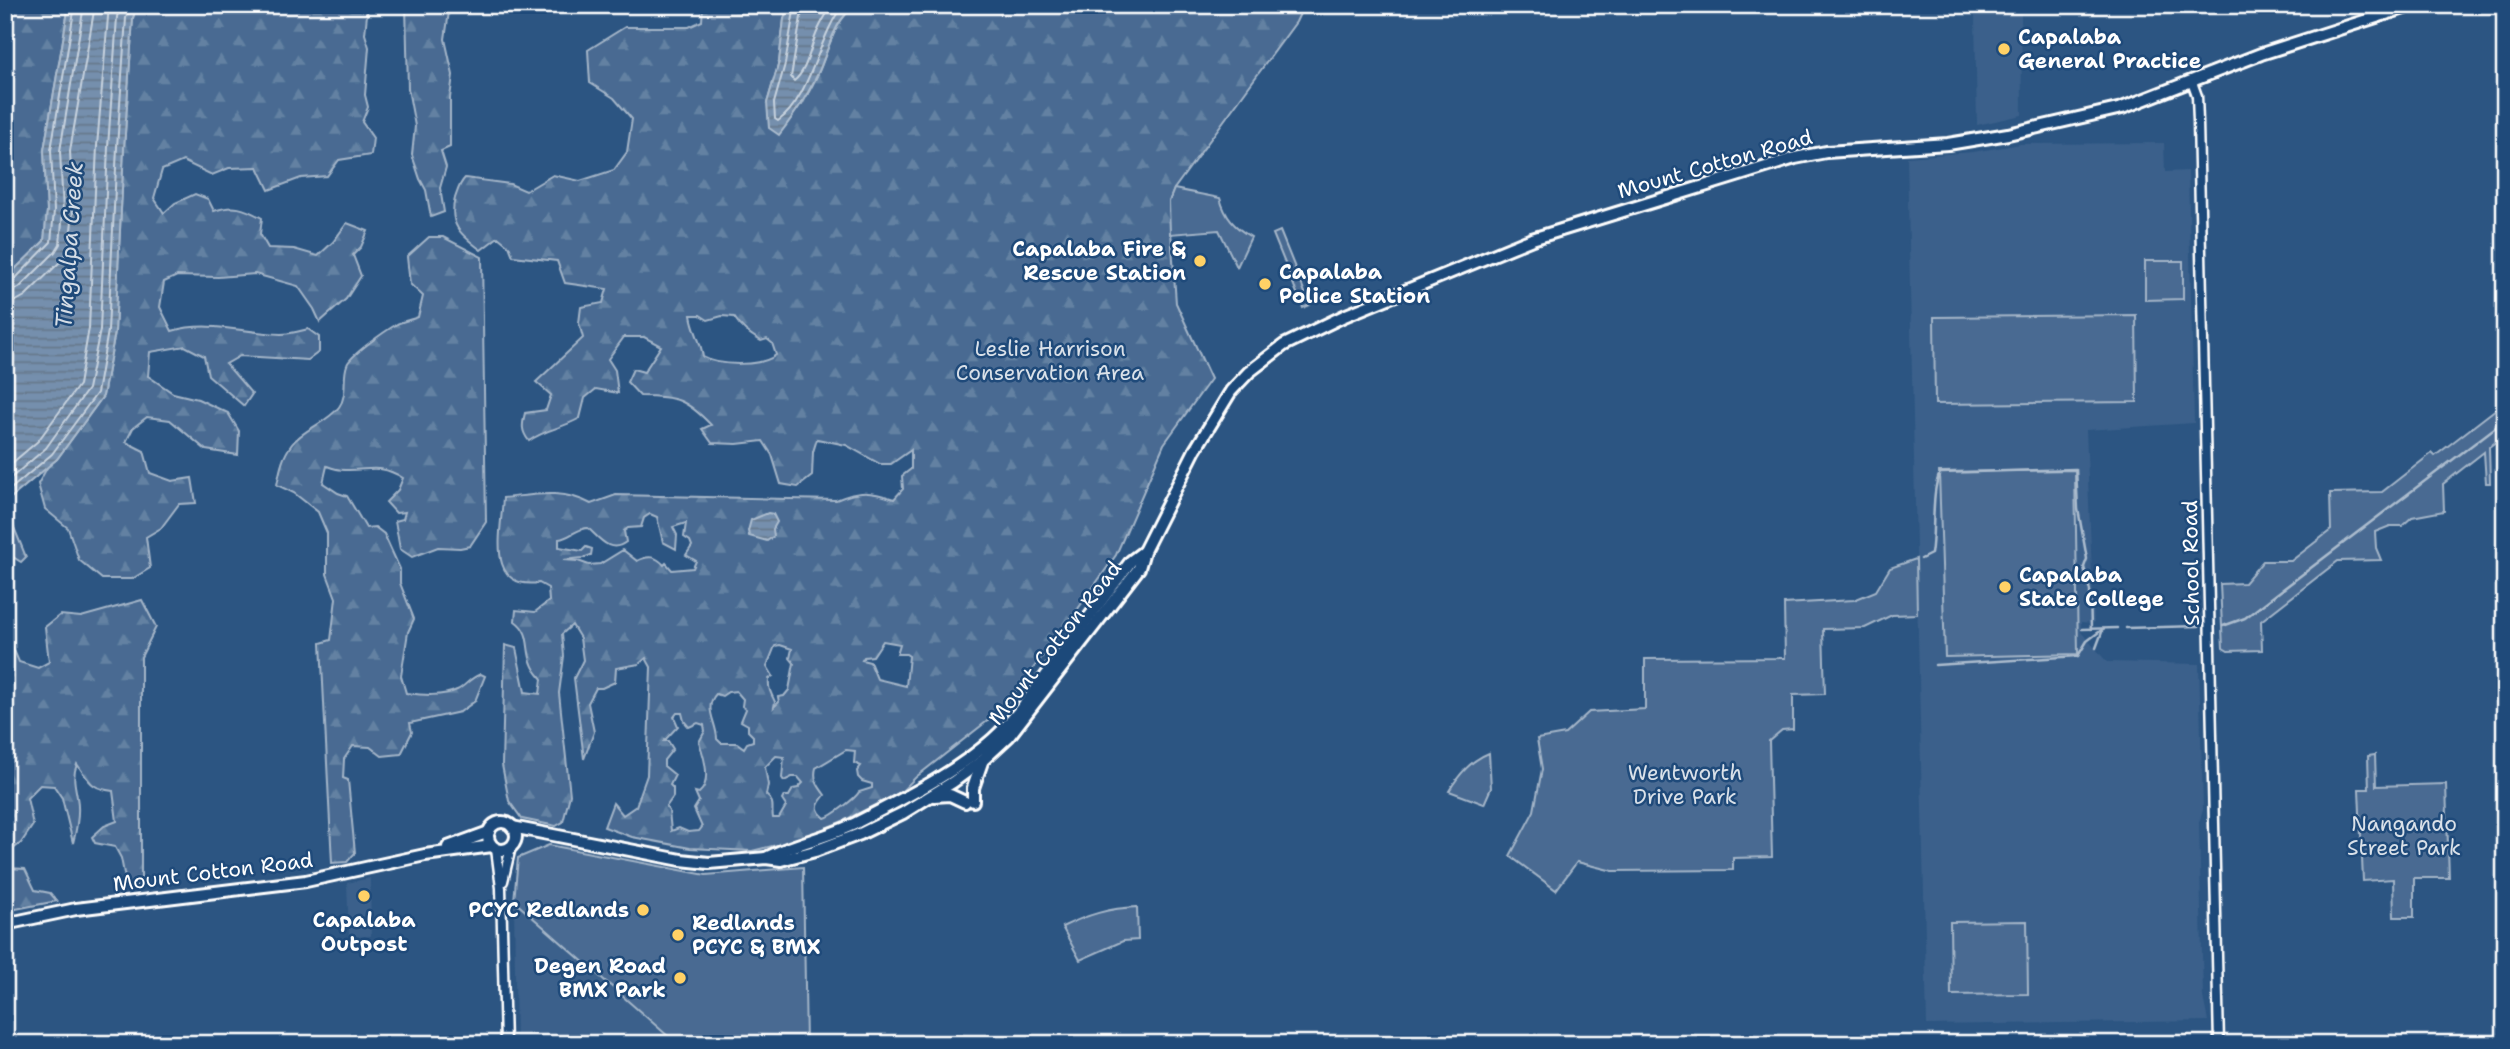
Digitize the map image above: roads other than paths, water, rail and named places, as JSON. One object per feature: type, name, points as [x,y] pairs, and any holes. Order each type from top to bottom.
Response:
[{"type":"main road","name":"Mount Cotton Road","points":[[512,827],[681,860],[730,862],[766,858],[781,860],[838,842],[878,825],[931,796],[984,760],[1021,723],[1139,568],[1144,551],[1195,450],[1231,391],[1249,372],[1284,345],[1343,316],[1532,239],[1795,158],[1826,152],[1948,144],[2008,134],[2122,108],[2261,54],[2414,5]]},
{"type":"main road","name":"Mount Cotton Road","points":[[766,858],[852,825],[947,772],[978,751],[1020,710],[1131,561],[1144,551]]},
{"type":"main road","points":[[931,796],[950,795],[969,801],[984,760]]},
{"type":"main road","points":[[500,823],[512,827],[516,834],[513,845],[504,850],[494,848],[488,840],[489,832],[493,826],[500,823]]},
{"type":"main road","name":"Mount Cotton Road","points":[[425,855],[489,832]]},
{"type":"main road","name":"Mount Cotton Road","points":[[513,845],[527,837],[548,834]]},
{"type":"main road","name":"Mount Cotton Road","points":[[5,924],[76,909],[306,881],[425,855],[494,848]]},
{"type":"street","name":"School Road","points":[[2192,82],[2197,96],[2198,121],[2219,1044]]},
{"type":"street","points":[[501,888],[513,845]]},
{"type":"street","points":[[494,848],[501,888],[505,1044]]},
{"type":"water","name":"Tingalpa Creek","points":[[69,5],[137,5],[133,18],[124,148],[115,332],[103,396],[57,459],[5,503],[5,279],[44,241],[47,211],[44,150]]},
{"type":"water","points":[[788,5],[856,5],[837,26],[811,88],[779,135],[769,128],[767,103],[779,62]]},
{"type":"water","points":[[768,513],[773,514],[777,522],[773,529],[774,536],[767,541],[749,536],[751,520]]},
{"type":"waterway","points":[[2223,626],[2245,618],[2505,420]]},
{"type":"waterway","points":[[1921,559],[1931,554],[1935,490],[1940,473],[2076,469],[2078,509],[2087,559],[2084,567],[2090,591],[2091,629]]},
{"type":"waterway","points":[[2126,628],[2199,626]]},
{"type":"waterway","points":[[2082,629],[2117,628]]},
{"type":"waterway","points":[[1935,665],[2078,656],[2087,641],[2103,629]]},
{"type":"waterway","points":[[2096,648],[2102,632]]},
{"type":"place","name":"Capalaba General Practice","points":[[2004,49]]},
{"type":"place","name":"Capalaba Fire & Rescue Station","points":[[1200,261]]},
{"type":"place","name":"Capalaba Police Station","points":[[1265,284]]},
{"type":"place","name":"Capalaba State College","points":[[2005,587]]},
{"type":"place","name":"Capalaba Outpost","points":[[364,896]]},
{"type":"place","name":"PCYC Redlands","points":[[643,910]]},
{"type":"place","name":"Redlands PCYC & BMX","points":[[678,935]]},
{"type":"place","name":"Degen Road BMX Park","points":[[680,978]]},
{"type":"park label","name":"Leslie Harrison Conservation Area","points":[[1050,361]]},
{"type":"park label","name":"Wentworth Drive Park","points":[[1685,785]]},
{"type":"park label","name":"Nangando Street Park","points":[[2404,836]]}]
